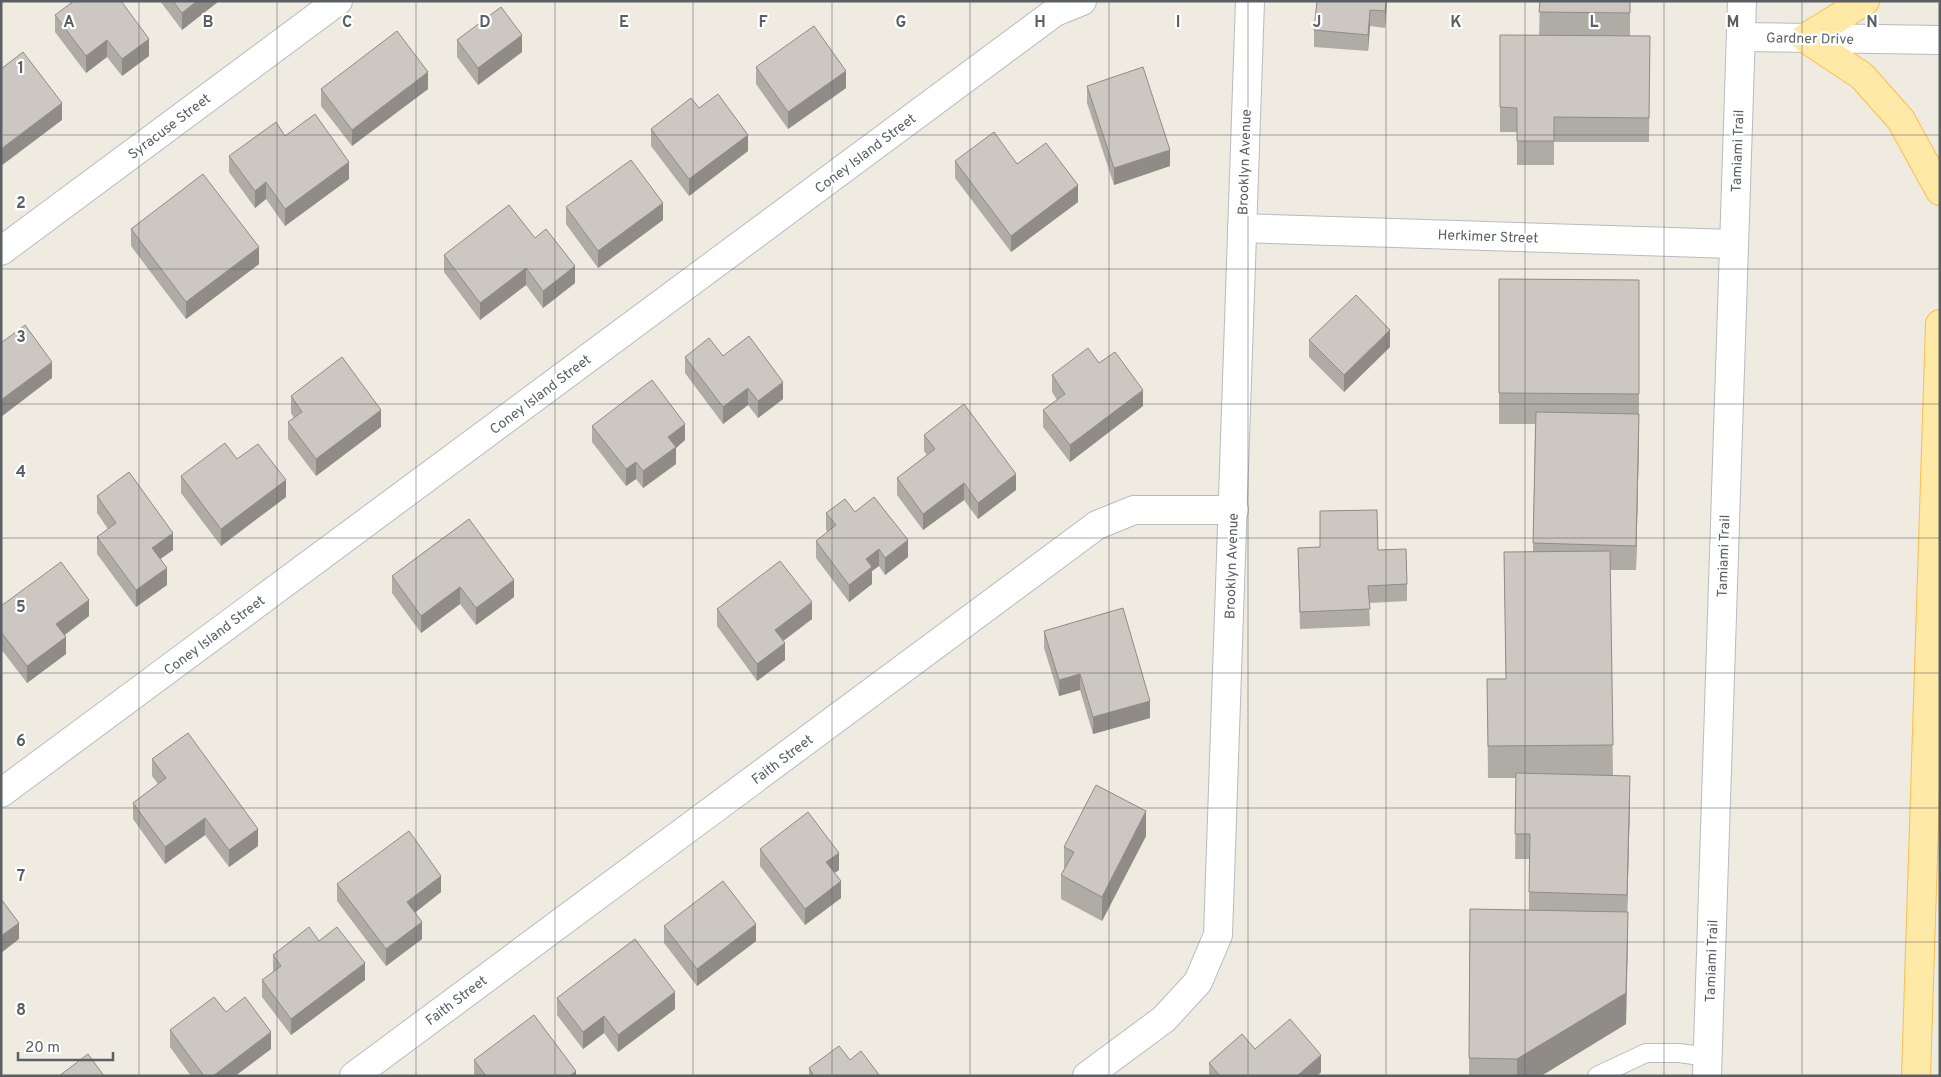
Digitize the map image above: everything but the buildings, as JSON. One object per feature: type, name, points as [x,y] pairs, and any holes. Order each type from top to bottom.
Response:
[{"type":"main road","points":[[1865,1],[1805,38],[1862,76],[1901,120],[1940,191]]},
{"type":"main road","points":[[1916,1076],[1940,324]]},
{"type":"street","name":"Syracuse Street","points":[[1,251],[338,1]]},
{"type":"street","name":"Coney Island Street","points":[[1,793],[1055,12],[1082,1]]},
{"type":"street","name":"Brooklyn Avenue","points":[[1087,1076],[1164,1019],[1198,982],[1218,935],[1250,1]]},
{"type":"street","name":"Tamiami Trail","points":[[1707,1066],[1742,1]]},
{"type":"street","name":"Gardner Drive","points":[[1741,37],[1940,40]]},
{"type":"street","name":"Herkimer Street","points":[[1242,228],[1733,244]]},
{"type":"street","name":"Faith Street","points":[[354,1076],[1098,525],[1134,510],[1234,510]]},
{"type":"lane","points":[[1597,1076],[1646,1053],[1679,1053],[1707,1066]]}]
